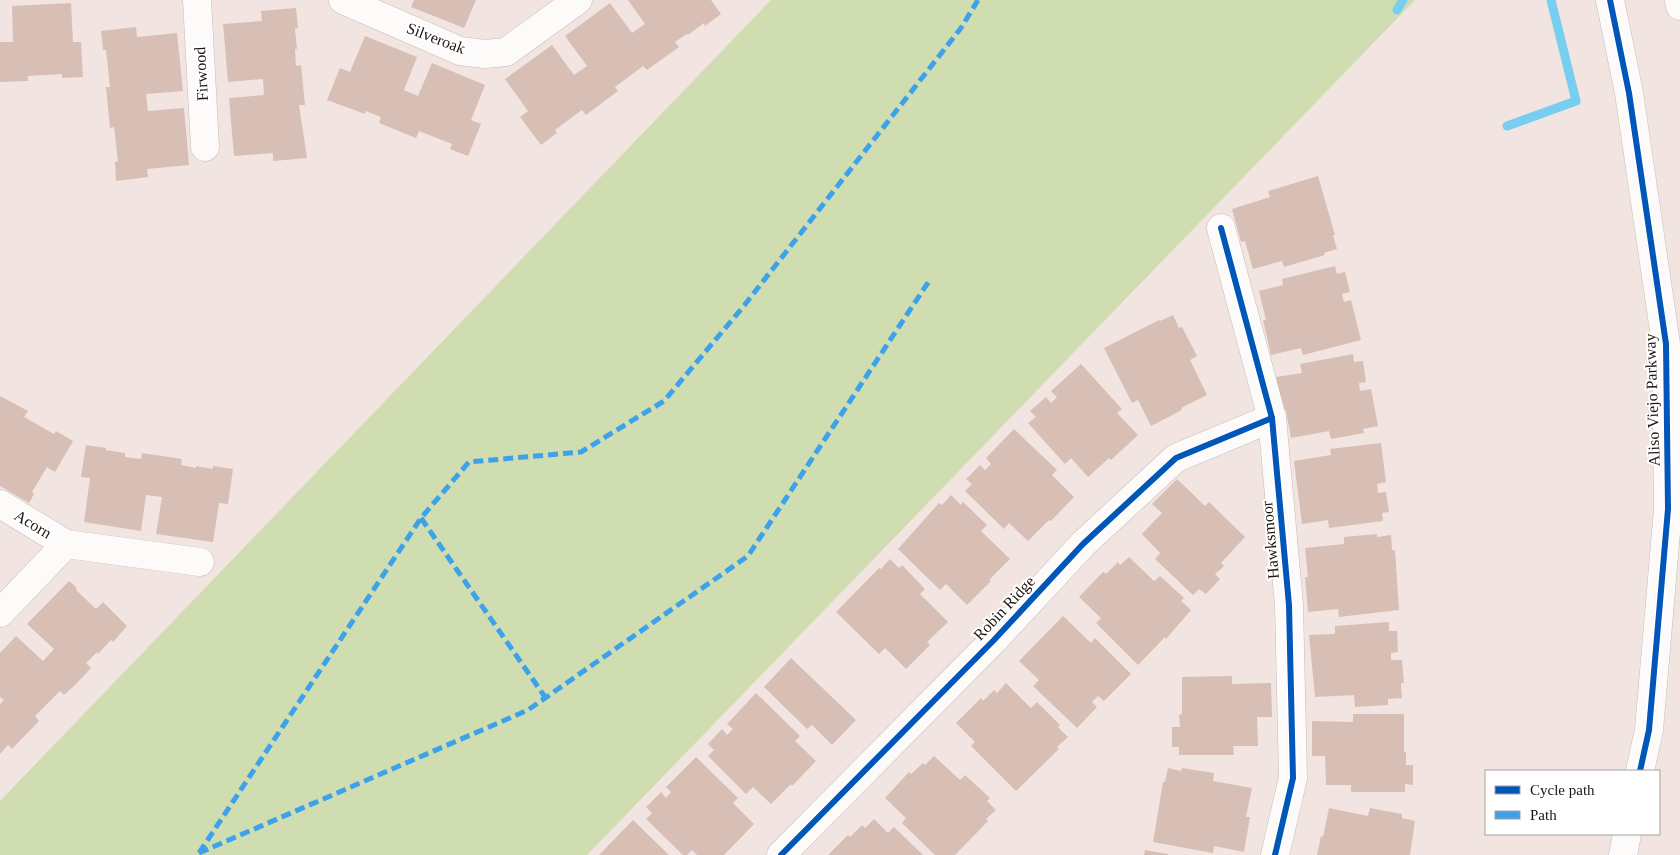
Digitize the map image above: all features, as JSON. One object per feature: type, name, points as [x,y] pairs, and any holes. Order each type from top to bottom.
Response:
[{"type":"street","name":"Firwood","points":[[196,0],[205,147]]},
{"type":"street","name":"Silveroak","points":[[343,0],[460,51],[485,54],[506,52],[578,0]]},
{"type":"street","name":"Aliso Viejo Parkway","points":[[1610,0],[1629,93],[1666,344],[1668,509],[1649,730],[1640,770]]},
{"type":"street","points":[[1679,0],[1680,6]]},
{"type":"street","name":"Hawksmoor","points":[[1221,228],[1272,418],[1289,605],[1293,778],[1275,855]]},
{"type":"street","name":"Robin Ridge","points":[[781,855],[994,640],[1083,544],[1176,458],[1272,418]]},
{"type":"street","name":"Acorn","points":[[0,504],[66,544]]},
{"type":"street","points":[[0,613],[66,544],[200,562]]},
{"type":"street","points":[[1623,855],[1628,835]]},
{"type":"green space","points":[[771,0],[1415,0],[587,855],[0,855],[0,801]]},
{"type":"building","points":[[414,0],[476,0],[464,28],[411,7]]},
{"type":"building","points":[[628,0],[711,0],[721,14],[705,26],[704,23],[675,42],[679,47],[647,70],[643,66],[615,87],[618,91],[586,115],[582,110],[555,130],[557,133],[541,145],[520,117],[528,111],[505,79],[552,45],[574,75],[587,66],[565,36],[610,3],[632,33],[645,24]]},
{"type":"building","points":[[71,3],[73,42],[81,42],[83,77],[62,78],[62,74],[28,76],[28,81],[0,82],[0,42],[13,42],[12,6]]},
{"type":"building","points":[[296,8],[298,28],[295,29],[296,66],[301,65],[305,105],[299,105],[307,158],[273,161],[273,153],[234,156],[229,98],[264,95],[263,79],[228,82],[223,24],[262,21],[261,11]]},
{"type":"building","points":[[136,27],[137,37],[177,33],[183,91],[146,94],[148,111],[184,108],[189,165],[147,169],[148,177],[116,181],[115,162],[118,161],[114,127],[110,128],[106,87],[110,87],[106,50],[103,50],[101,31]]},
{"type":"building","points":[[365,36],[417,57],[404,90],[418,96],[432,63],[485,85],[471,120],[481,124],[468,156],[450,149],[452,144],[419,131],[416,138],[379,123],[381,117],[366,111],[365,114],[327,100],[340,68],[350,72]]},
{"type":"building","points":[[1318,176],[1335,235],[1333,235],[1337,249],[1324,253],[1325,255],[1284,267],[1282,261],[1253,269],[1245,241],[1241,242],[1232,209],[1270,197],[1268,191]]},
{"type":"building","points":[[1335,266],[1337,274],[1345,272],[1350,292],[1342,294],[1344,302],[1351,300],[1361,340],[1303,355],[1301,348],[1271,355],[1263,320],[1266,320],[1259,291],[1283,285],[1282,279]]},
{"type":"building","points":[[1173,315],[1179,328],[1182,327],[1197,356],[1190,360],[1207,395],[1151,426],[1138,400],[1132,403],[1104,348],[1159,320]]},
{"type":"building","points":[[1353,354],[1354,362],[1363,361],[1366,382],[1359,383],[1360,391],[1371,389],[1378,426],[1363,429],[1364,433],[1331,439],[1329,431],[1291,438],[1286,410],[1282,411],[1276,377],[1302,373],[1300,364]]},
{"type":"building","points":[[1081,364],[1122,409],[1117,413],[1138,435],[1111,460],[1109,458],[1088,477],[1071,458],[1065,464],[1028,423],[1036,417],[1030,411],[1046,397],[1051,403],[1057,397],[1051,391]]},
{"type":"building","points":[[0,396],[28,411],[24,417],[54,434],[56,431],[73,441],[55,472],[47,467],[32,492],[34,494],[29,503],[0,486]]},
{"type":"building","points":[[1014,429],[1057,470],[1052,475],[1074,497],[1028,541],[1009,523],[1004,529],[965,491],[972,484],[966,479],[980,465],[985,470],[991,464],[986,458]]},
{"type":"building","points":[[1381,443],[1386,482],[1377,484],[1378,493],[1386,492],[1389,512],[1382,513],[1383,521],[1329,528],[1328,520],[1302,524],[1294,461],[1331,455],[1330,449]]},
{"type":"building","points":[[86,445],[125,453],[125,457],[141,459],[142,453],[182,459],[181,465],[196,468],[196,466],[213,469],[213,466],[233,469],[228,504],[219,503],[213,542],[156,534],[162,497],[146,495],[141,531],[84,522],[90,478],[81,477]]},
{"type":"building","points":[[1177,479],[1205,506],[1209,502],[1245,537],[1221,563],[1224,566],[1215,574],[1220,579],[1206,594],[1199,589],[1193,595],[1155,559],[1160,553],[1142,534],[1162,513],[1152,504]]},
{"type":"building","points":[[951,495],[961,505],[963,502],[987,525],[981,531],[1010,559],[967,605],[946,584],[940,590],[898,549],[939,503],[942,505]]},
{"type":"building","points":[[1377,534],[1377,537],[1391,535],[1392,550],[1395,550],[1399,610],[1339,617],[1338,609],[1308,612],[1305,577],[1308,577],[1305,548],[1344,544],[1344,537]]},
{"type":"building","points":[[1129,557],[1154,581],[1160,576],[1184,598],[1181,601],[1191,610],[1166,639],[1165,637],[1138,665],[1096,623],[1101,618],[1079,597],[1103,572],[1106,574],[1118,562],[1120,565]]},
{"type":"building","points":[[890,559],[899,568],[902,565],[925,589],[920,594],[948,622],[927,642],[930,645],[906,669],[885,648],[879,654],[836,612]]},
{"type":"building","points":[[69,581],[96,609],[103,602],[127,626],[113,642],[111,640],[98,654],[97,652],[86,663],[91,668],[77,683],[64,695],[60,691],[35,716],[39,721],[12,749],[8,745],[0,754],[0,704],[4,700],[0,697],[0,653],[16,636],[43,661],[54,649],[27,624]]},
{"type":"building","points":[[1063,616],[1091,643],[1095,638],[1131,674],[1104,701],[1098,696],[1092,702],[1097,707],[1077,728],[1033,686],[1039,680],[1019,661]]},
{"type":"building","points":[[1389,622],[1389,631],[1397,631],[1398,652],[1391,653],[1391,660],[1402,660],[1404,683],[1401,683],[1402,698],[1388,699],[1388,705],[1355,707],[1354,695],[1315,697],[1309,635],[1335,634],[1335,626]]},
{"type":"building","points":[[791,658],[856,720],[832,745],[812,725],[807,729],[764,687]]},
{"type":"building","points":[[1232,676],[1232,684],[1271,683],[1272,717],[1257,717],[1258,746],[1233,746],[1234,755],[1179,755],[1179,747],[1172,747],[1172,727],[1180,727],[1182,677]]},
{"type":"building","points":[[1006,683],[1031,708],[1037,702],[1060,725],[1058,727],[1068,737],[1057,747],[1059,749],[1016,791],[971,746],[975,742],[956,723],[981,698],[983,701],[994,690],[997,693]]},
{"type":"building","points":[[756,693],[800,736],[795,741],[816,761],[771,804],[753,787],[746,794],[708,756],[714,750],[708,744],[722,729],[727,735],[733,729],[727,724]]},
{"type":"building","points":[[1353,714],[1404,714],[1406,765],[1413,765],[1413,785],[1405,784],[1405,792],[1351,792],[1351,785],[1326,785],[1325,756],[1312,756],[1312,721],[1353,722]]},
{"type":"building","points":[[934,756],[960,780],[965,775],[990,798],[987,801],[996,810],[955,855],[935,855],[902,823],[906,818],[885,798],[909,772],[911,774],[923,763],[925,765]]},
{"type":"building","points":[[696,757],[738,798],[733,803],[754,824],[724,855],[697,855],[692,850],[687,855],[683,855],[646,819],[652,813],[646,807],[661,792],[666,798],[671,792],[666,787]]},
{"type":"building","points":[[1168,768],[1181,771],[1182,768],[1214,773],[1213,781],[1252,788],[1246,817],[1250,817],[1244,852],[1214,846],[1213,853],[1153,842],[1163,782],[1165,782]]},
{"type":"building","points":[[1329,808],[1368,816],[1370,808],[1402,814],[1402,818],[1415,821],[1410,855],[1317,855]]},
{"type":"building","points":[[874,819],[888,833],[894,827],[923,855],[828,855],[848,835],[850,837],[862,825],[865,828]]},
{"type":"building","points":[[633,820],[669,855],[599,855]]},
{"type":"building","points":[[1145,850],[1168,854],[1168,855],[1144,855]]},
{"type":"waterway","points":[[1397,10],[1403,0]]},
{"type":"waterway","points":[[1507,126],[1576,101],[1551,0]]},
{"type":"marked path","points":[[199,853],[421,518],[469,462],[581,452],[664,401],[743,307],[961,28],[978,0]]},
{"type":"marked path","points":[[199,853],[528,710],[748,556],[929,281]]},
{"type":"marked path","points":[[421,518],[545,697]]},
{"type":"cycle path","points":[[1610,0],[1629,93],[1666,344],[1668,509],[1649,730],[1640,770]]},
{"type":"cycle path","points":[[1221,228],[1272,418],[1289,605],[1293,778],[1275,855]]},
{"type":"cycle path","points":[[781,855],[994,640],[1083,544],[1176,458],[1272,418]]}]
